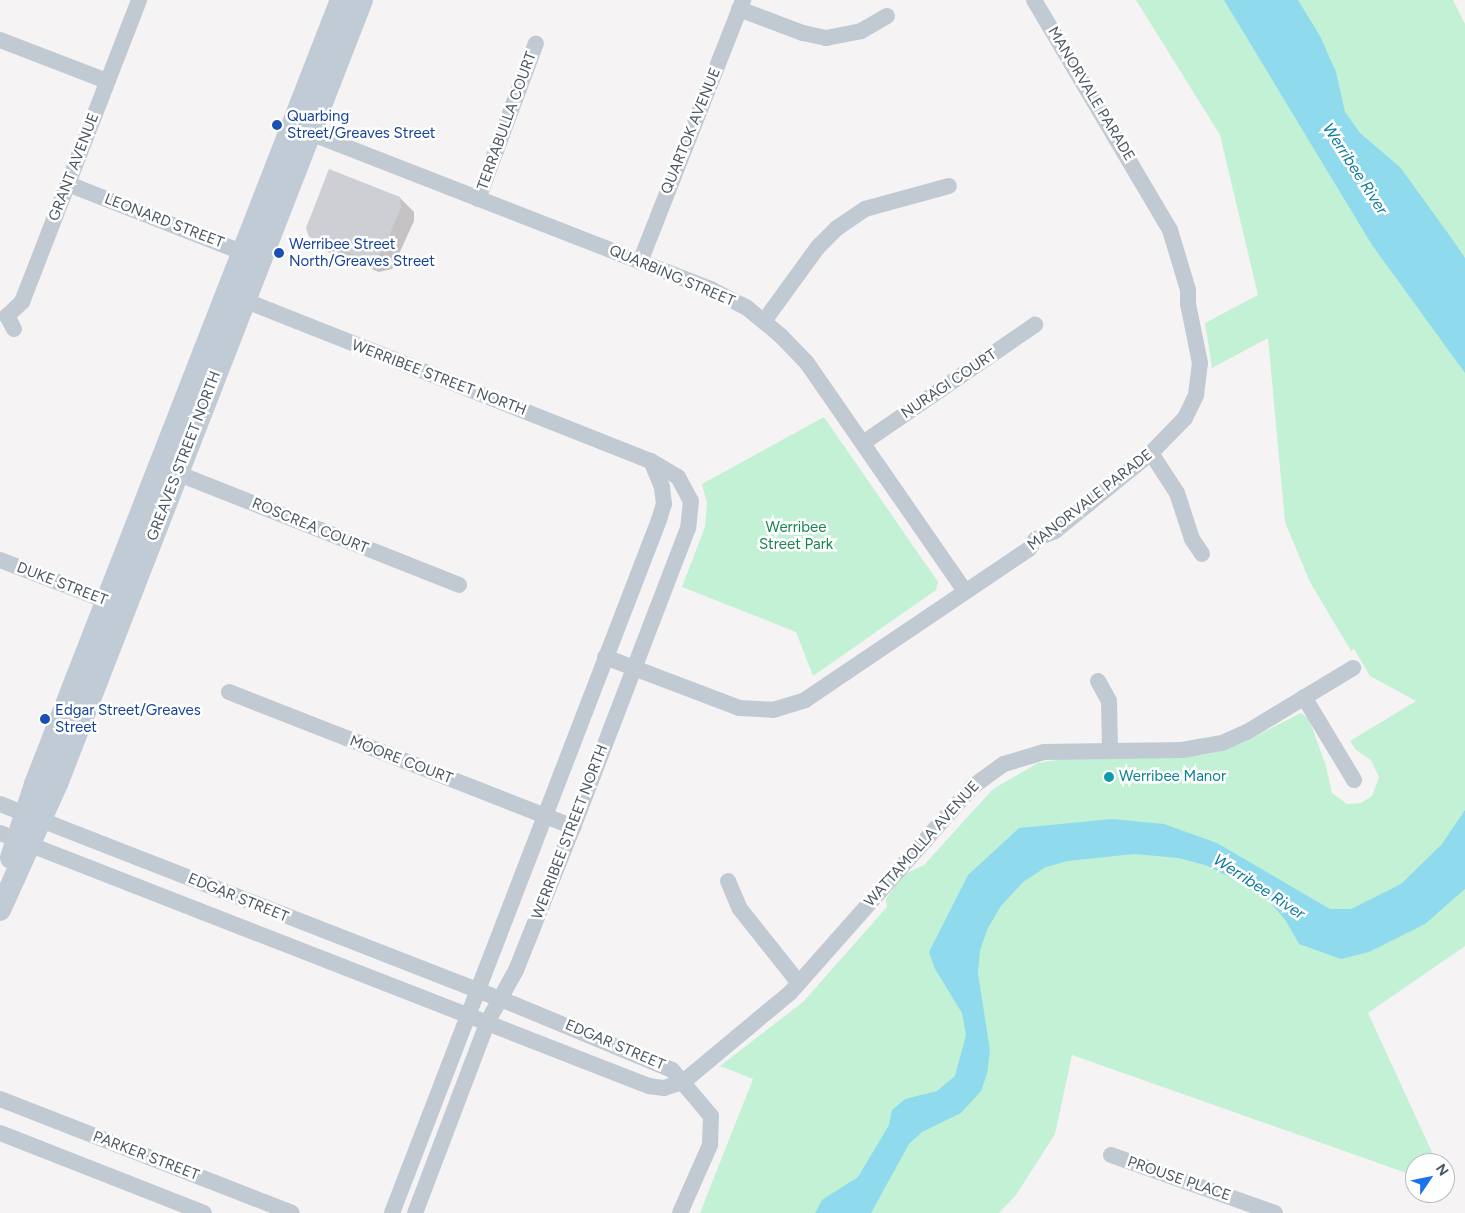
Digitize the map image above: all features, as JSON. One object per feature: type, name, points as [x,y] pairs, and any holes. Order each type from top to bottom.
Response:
[{"type":"street","name":"GRANT AVENUE","points":[[7,321],[22,302],[139,0]]},
{"type":"street","name":"GREAVES STREET NORTH","points":[[0,892],[15,839],[33,817],[301,129],[341,0]]},
{"type":"street","name":"GREAVES STREET NORTH","points":[[301,129],[362,0]]},
{"type":"street","name":"MANORVALE PARADE","points":[[605,657],[634,670],[739,708],[773,710],[788,706],[821,690],[965,590],[1029,549],[1040,536],[1055,531],[1151,453],[1178,427],[1197,388],[1199,348],[1189,312],[1187,284],[1162,213],[1034,0]]},
{"type":"street","points":[[741,4],[803,34],[826,38],[861,31],[887,16]]},
{"type":"street","name":"QUARTOK AVENUE","points":[[640,262],[741,4]]},
{"type":"street","points":[[0,40],[107,81]]},
{"type":"street","name":"TERRABULLA COURT","points":[[478,199],[536,43]]},
{"type":"street","name":"QUARBING STREET","points":[[301,129],[731,298],[764,321],[807,363],[965,590]]},
{"type":"street","name":"LEONARD STREET","points":[[68,184],[252,256]]},
{"type":"street","points":[[764,321],[818,247],[837,228],[864,209],[890,200],[948,186]]},
{"type":"street","name":"WERRIBEE STREET NORTH","points":[[235,297],[651,461],[678,477],[687,490],[692,511],[634,670],[573,827],[516,970],[488,1021],[415,1213]]},
{"type":"street","name":"NURAGI COURT","points":[[863,443],[1035,325]]},
{"type":"street","points":[[1151,453],[1177,493],[1192,539],[1202,554]]},
{"type":"street","name":"WERRIBEE STREET NORTH","points":[[392,1213],[664,504],[662,487],[651,461]]},
{"type":"street","name":"ROSCREA COURT","points":[[169,470],[459,585]]},
{"type":"street","name":"DUKE STREET","points":[[0,560],[116,604]]},
{"type":"street","name":"WATTAMOLLA AVENUE","points":[[683,1082],[798,982],[984,776],[1004,764],[1044,752],[1182,750],[1222,742],[1247,732],[1353,668]]},
{"type":"street","points":[[1098,681],[1109,701],[1110,750]]},
{"type":"street","name":"MOORE COURT","points":[[229,692],[573,827]]},
{"type":"street","points":[[1304,697],[1354,780]]},
{"type":"street","name":"EDGAR STREET","points":[[0,804],[657,1061],[672,1070],[683,1082],[664,1088],[649,1086],[488,1021],[468,1016],[15,839]]},
{"type":"street","name":"GREAVES STREET NORTH","points":[[0,910],[15,839]]},
{"type":"street","points":[[728,881],[740,910],[798,982]]},
{"type":"street","points":[[680,1213],[710,1145],[711,1131],[710,1116],[705,1106],[683,1082]]},
{"type":"street","name":"PARKER STREET","points":[[0,1099],[292,1213]]},
{"type":"street","points":[[0,1133],[204,1213]]},
{"type":"street","name":"PROUSE PLACE","points":[[1111,1155],[1275,1213]]},
{"type":"green space","points":[[1136,0],[1453,0],[1465,24],[1465,946],[1368,1013],[1432,1153],[1405,1153],[1405,1172],[1072,1055],[1055,1134],[1016,1195],[999,1213],[700,1213],[753,1079],[720,1066],[803,1002],[887,907],[886,899],[903,875],[924,865],[993,789],[1038,763],[1068,758],[1177,758],[1213,753],[1242,743],[1301,713],[1309,719],[1326,766],[1332,793],[1347,804],[1361,803],[1372,796],[1379,777],[1371,760],[1356,750],[1350,741],[1416,701],[1370,676],[1354,649],[1351,651],[1310,582],[1285,522],[1268,338],[1212,368],[1205,323],[1258,295],[1220,135]]},
{"type":"green space","name":"Werribee Street Park","points":[[824,417],[938,582],[936,590],[813,676],[796,632],[682,587],[705,527],[707,503],[702,484]]},
{"type":"water","name":"Werribee River","points":[[1224,0],[1298,0],[1320,36],[1336,72],[1345,112],[1360,133],[1400,167],[1465,258],[1465,373],[1372,245]]},
{"type":"water","name":"Werribee River","points":[[1465,810],[1465,889],[1425,924],[1369,952],[1341,959],[1299,944],[1286,921],[1265,896],[1208,866],[1179,858],[1134,854],[1068,861],[1046,867],[1023,882],[1001,906],[988,928],[980,950],[978,973],[990,1051],[987,1074],[981,1091],[961,1113],[922,1132],[909,1144],[871,1213],[815,1213],[822,1200],[858,1177],[889,1125],[892,1110],[905,1099],[937,1091],[955,1076],[966,1035],[962,1013],[935,969],[929,952],[968,875],[1019,828],[1112,819],[1164,824],[1217,843],[1330,909],[1351,909],[1401,884],[1442,844]]},
{"type":"building","points":[[329,169],[400,197],[401,207],[384,249],[378,256],[363,258],[309,237],[306,228]]},
{"type":"place","name":"Quarbing Street/Greaves Street","points":[[277,125]]},
{"type":"place","name":"Werribee Street North/Greaves Street","points":[[279,253]]},
{"type":"place","name":"Edgar Street/Greaves Street","points":[[45,719]]},
{"type":"place","name":"Werribee Manor","points":[[1109,777]]}]
